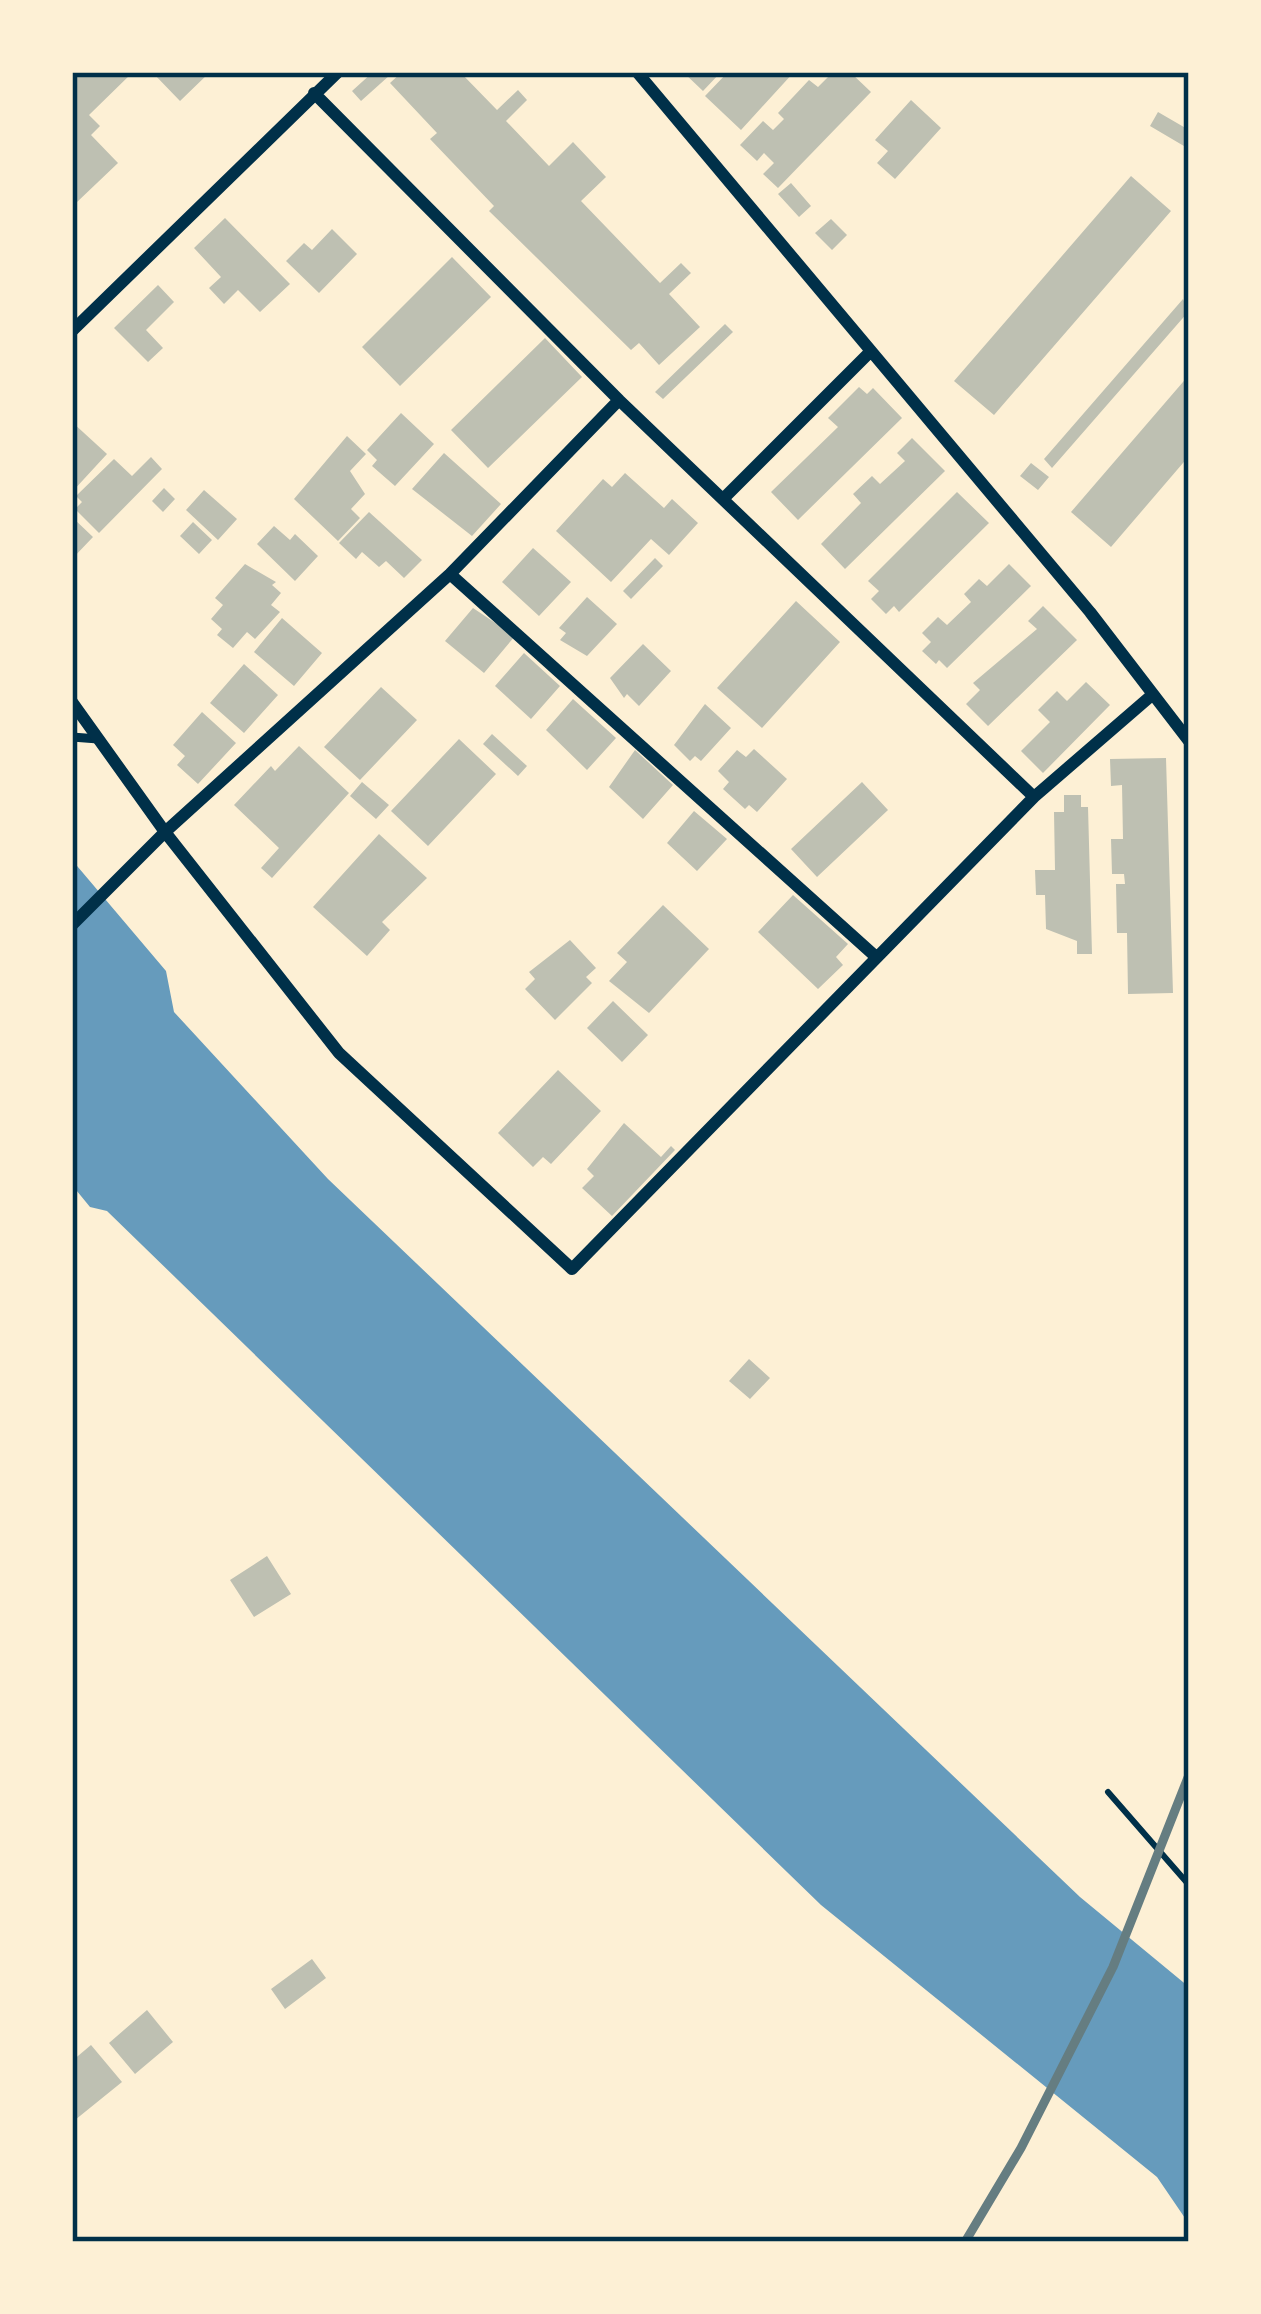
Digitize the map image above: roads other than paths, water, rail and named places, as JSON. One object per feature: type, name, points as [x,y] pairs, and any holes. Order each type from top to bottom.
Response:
[{"type":"street","points":[[72,332],[338,72]]},
{"type":"street","points":[[637,72],[1189,741]]},
{"type":"street","points":[[314,94],[619,400],[1034,797]]},
{"type":"street","points":[[724,498],[870,352]]},
{"type":"street","points":[[72,926],[165,832],[450,574],[619,400]]},
{"type":"street","points":[[450,574],[875,956]]},
{"type":"street","points":[[72,702],[165,832],[339,1053],[572,1269],[1034,797],[1152,695]]},
{"type":"lane","points":[[72,737],[98,739]]},
{"type":"water","points":[[72,860],[166,971],[174,1012],[328,1179],[1080,1897],[1189,1987],[1189,2224],[1157,2177],[821,1905],[107,1211],[90,1207],[72,1185]]},
{"type":"railway","points":[[965,2242],[1021,2148],[1113,1967],[1189,1775]]}]
